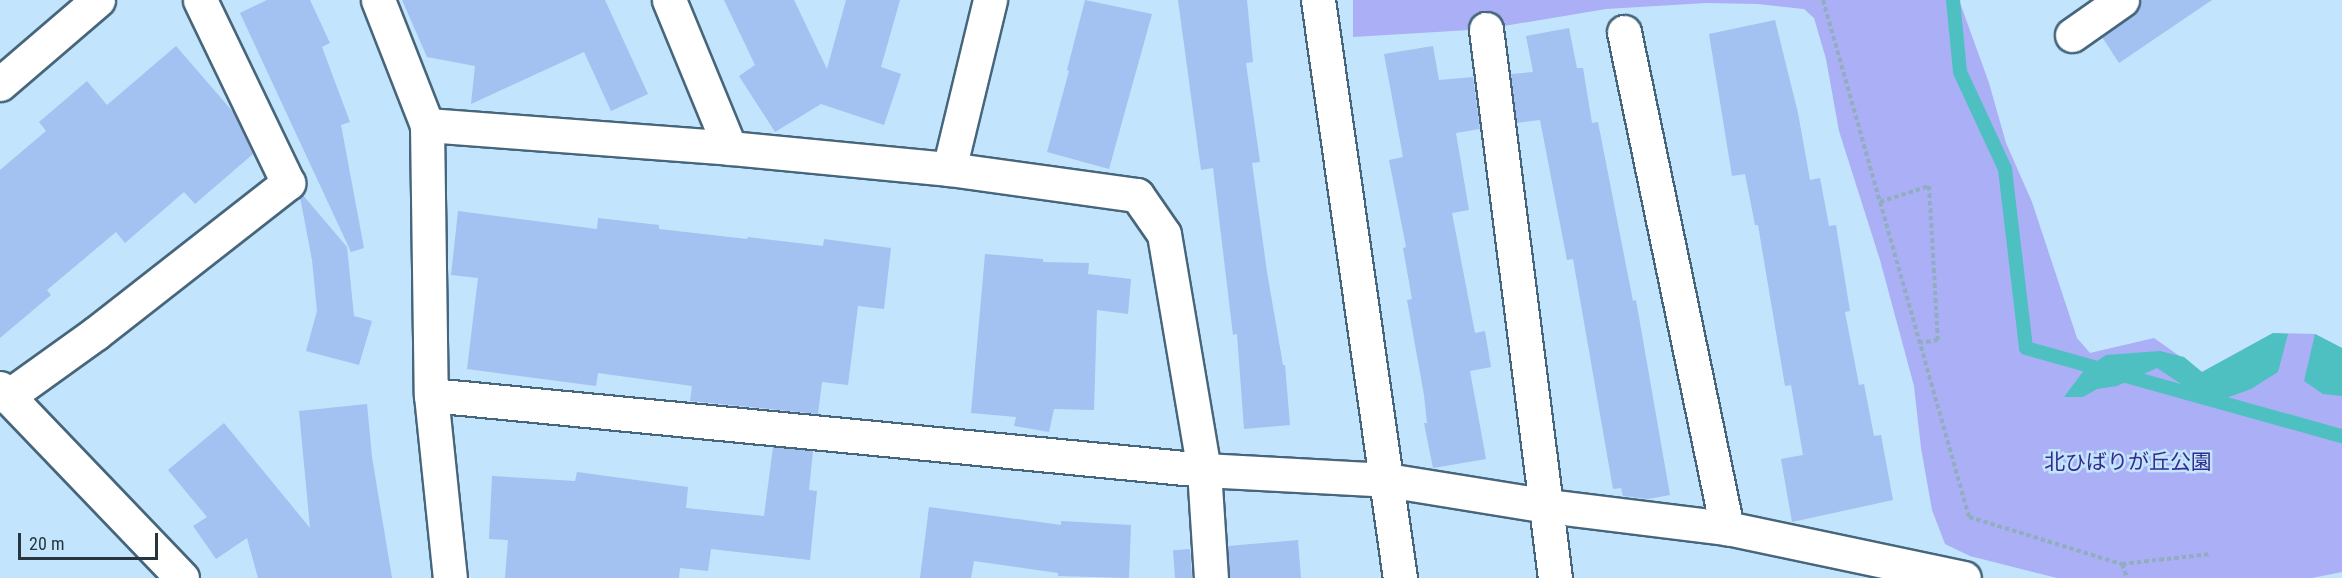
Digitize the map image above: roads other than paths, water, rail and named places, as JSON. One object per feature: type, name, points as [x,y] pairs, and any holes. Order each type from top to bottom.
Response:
[{"type":"street","points":[[0,84],[98,0]]},
{"type":"street","points":[[182,578],[4,392],[96,333],[288,183],[200,0]]},
{"type":"street","points":[[378,0],[427,125],[431,395],[450,578]]},
{"type":"street","points":[[669,0],[730,148]]},
{"type":"street","points":[[949,169],[990,0]]},
{"type":"street","points":[[1318,0],[1400,578]]},
{"type":"street","points":[[2072,35],[2122,0]]},
{"type":"street","points":[[1486,29],[1555,578]]},
{"type":"street","points":[[1624,32],[1727,528]]},
{"type":"street","points":[[427,125],[730,148],[949,169],[1137,195],[1164,234],[1204,470],[1211,578]]},
{"type":"street","points":[[431,395],[1204,470],[1387,480],[1547,506],[1727,528],[1964,578]]},
{"type":"waterway","points":[[1953,0],[1960,72],[2005,169],[2026,348],[2342,436]]},
{"type":"park label","name":"北ひばりが丘公園","points":[[2128,462]]}]
